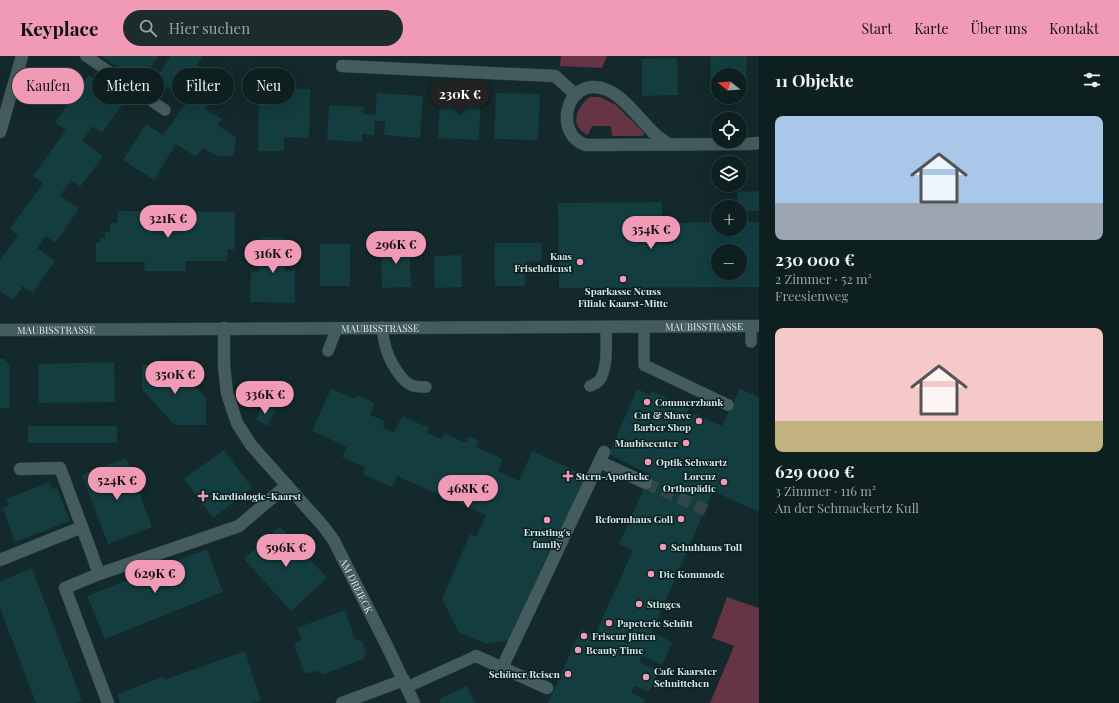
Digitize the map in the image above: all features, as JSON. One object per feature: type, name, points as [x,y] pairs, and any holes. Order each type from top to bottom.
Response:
[{"type":"street","points":[[1,128],[22,56]]},
{"type":"street","points":[[342,66],[555,76],[576,95]]},
{"type":"street","points":[[668,144],[656,134],[627,104],[607,90],[594,87],[585,89],[576,95],[568,107],[567,121],[571,134],[582,144],[592,146],[759,143]]},
{"type":"street","name":"MAUBISSTRASSE","points":[[0,330],[755,326]]},
{"type":"street","name":"AM DREIECK","points":[[224,328],[224,366],[227,394],[237,423],[251,445],[334,540],[414,703]]},
{"type":"street","points":[[502,668],[602,457],[646,483]]},
{"type":"street","points":[[20,469],[60,468],[99,574]]},
{"type":"street","points":[[108,703],[65,588],[99,574],[239,526],[287,485]]},
{"type":"street","points":[[0,560],[82,527]]},
{"type":"street","points":[[476,656],[547,688]]},
{"type":"street","points":[[342,703],[405,684]]},
{"type":"lane","points":[[86,56],[165,110]]},
{"type":"lane","points":[[751,342],[755,326]]},
{"type":"lane","points":[[590,386],[596,384],[604,370],[606,327]]},
{"type":"lane","points":[[644,327],[644,365],[728,405]]},
{"type":"lane","points":[[328,351],[337,328]]},
{"type":"lane","points":[[382,328],[384,344],[389,360],[404,381],[411,386],[426,387]]},
{"type":"lane","points":[[405,684],[476,656]]},
{"type":"shaded area","points":[[561,56],[607,56],[602,68],[560,66]]},
{"type":"shaded area","points":[[590,97],[600,97],[616,105],[643,132],[644,135],[612,136],[611,126],[592,126],[588,135],[582,131],[578,127],[577,122],[578,111]]},
{"type":"shaded area","points":[[727,597],[759,608],[759,703],[710,703],[734,646],[712,638]]},
{"type":"building","points":[[101,56],[158,56],[150,68],[119,68]]},
{"type":"building","points":[[171,56],[203,56],[197,65],[202,68],[172,68],[172,88],[164,87],[163,68]]},
{"type":"building","points":[[711,56],[747,56],[747,68],[711,68],[710,93]]},
{"type":"building","points":[[677,58],[678,95],[642,96],[642,59]]},
{"type":"building","points":[[89,75],[92,77],[92,104],[123,104],[102,133],[93,126],[82,141],[103,156],[80,187],[71,180],[60,195],[79,209],[55,243],[46,236],[37,248],[55,261],[33,293],[23,286],[13,300],[0,291],[0,260],[18,235],[10,229],[43,183],[33,176],[66,130],[55,122],[68,104],[84,104],[84,82]]},
{"type":"building","points":[[295,88],[310,89],[309,138],[284,137],[284,151],[258,151],[259,104],[295,104]]},
{"type":"building","points":[[440,90],[481,92],[479,140],[438,138]]},
{"type":"building","points":[[377,93],[423,96],[420,138],[384,135],[385,121],[375,121],[374,135],[362,134],[362,142],[327,140],[329,105],[364,107],[363,114],[375,115]]},
{"type":"building","points":[[496,93],[540,94],[538,140],[494,139]]},
{"type":"building","points":[[185,104],[208,104],[205,109],[222,119],[217,125],[236,137],[234,155],[219,157],[203,148],[196,157],[176,144],[154,180],[123,160],[146,124],[163,135]]},
{"type":"building","points":[[759,191],[759,211],[747,211],[747,200],[738,200],[737,192]]},
{"type":"building","points":[[662,202],[662,244],[673,244],[673,223],[711,222],[711,236],[747,236],[747,222],[759,222],[759,287],[559,288],[558,203]]},
{"type":"building","points":[[118,211],[235,212],[235,249],[228,249],[227,261],[186,261],[186,271],[144,271],[145,262],[96,262],[96,243],[100,243],[100,238],[105,238],[105,232],[110,232],[110,223],[117,223]]},
{"type":"building","points":[[260,237],[286,238],[285,271],[295,271],[295,303],[250,302],[251,272],[259,272]]},
{"type":"building","points":[[381,243],[409,243],[411,287],[382,288]]},
{"type":"building","points":[[495,243],[542,243],[541,261],[525,262],[525,286],[495,286]]},
{"type":"building","points":[[320,244],[350,244],[350,286],[320,286]]},
{"type":"building","points":[[461,255],[462,287],[435,288],[434,256]]},
{"type":"building","points":[[0,359],[4,359],[10,365],[9,408],[0,408]]},
{"type":"building","points":[[114,362],[115,402],[39,403],[38,364]]},
{"type":"building","points":[[142,365],[176,365],[206,398],[206,425],[174,425],[142,389]]},
{"type":"building","points":[[331,389],[355,399],[357,395],[375,403],[370,415],[385,421],[383,428],[394,433],[402,416],[429,428],[427,433],[441,439],[444,433],[466,443],[469,436],[479,441],[476,447],[503,459],[498,471],[519,481],[532,451],[586,476],[512,640],[487,644],[459,633],[442,599],[470,534],[476,537],[486,515],[397,476],[392,487],[363,474],[365,467],[342,457],[347,447],[312,431]]},
{"type":"building","points":[[637,389],[650,395],[652,391],[689,408],[687,413],[693,415],[694,413],[722,426],[740,389],[759,397],[759,512],[713,491],[652,632],[672,642],[662,665],[642,656],[639,662],[659,671],[649,692],[634,686],[631,693],[645,699],[644,703],[548,703],[581,629],[595,635],[633,550],[619,544],[650,475],[609,454]]},
{"type":"building","points":[[262,405],[275,410],[268,426],[256,420]]},
{"type":"building","points":[[28,426],[117,426],[117,443],[28,443]]},
{"type":"building","points":[[224,450],[252,488],[213,518],[184,479]]},
{"type":"building","points":[[126,458],[152,527],[108,544],[82,475]]},
{"type":"building","points":[[50,482],[52,489],[57,488],[70,521],[15,542],[3,508],[9,506],[6,499]]},
{"type":"building","points":[[280,526],[327,578],[291,611],[244,559]]},
{"type":"building","points":[[207,549],[223,592],[105,639],[87,596]]},
{"type":"building","points":[[32,568],[82,701],[76,703],[36,703],[0,608],[0,581]]},
{"type":"building","points":[[345,610],[355,639],[362,642],[366,651],[363,659],[324,674],[316,671],[305,674],[294,644],[302,640],[297,628]]},
{"type":"building","points":[[245,651],[261,700],[253,703],[120,703],[117,694],[163,677],[164,680]]},
{"type":"building","points":[[467,686],[475,703],[441,703],[439,699]]},
{"type":"tunnel","points":[[646,483],[706,510]]},
{"type":"place","name":"Kaas Frischdienst","points":[[580,262]]},
{"type":"place","name":"Sparkasse Neuss Filiale Kaarst-Mitte","points":[[623,279]]},
{"type":"place","name":"Commerzbank","points":[[647,402]]},
{"type":"place","name":"Cut & Shave Barber Shop","points":[[699,421]]},
{"type":"place","name":"Maubiscenter","points":[[686,443]]},
{"type":"place","name":"Optik Schwartz","points":[[648,462]]},
{"type":"place","name":"Stern-Apotheke","points":[[568,476]]},
{"type":"place","name":"Lorenz Orthopädie","points":[[724,482]]},
{"type":"place","name":"Kardiologie-Kaarst","points":[[203,496]]},
{"type":"place","name":"Reformhaus Goll","points":[[681,519]]},
{"type":"place","name":"Ernsting's family","points":[[547,520]]},
{"type":"place","name":"Schuhhaus Toll","points":[[663,547]]},
{"type":"place","name":"Die Kommode","points":[[651,574]]},
{"type":"place","name":"Stinges","points":[[639,604]]},
{"type":"place","name":"Papeterie Schütt","points":[[609,623]]},
{"type":"place","name":"Friseur Jütten","points":[[584,636]]},
{"type":"place","name":"Beauty Time","points":[[578,650]]},
{"type":"place","name":"Schöner Reisen","points":[[568,674]]},
{"type":"place","name":"Cafe Kaarster Schnittchen","points":[[646,677]]}]
